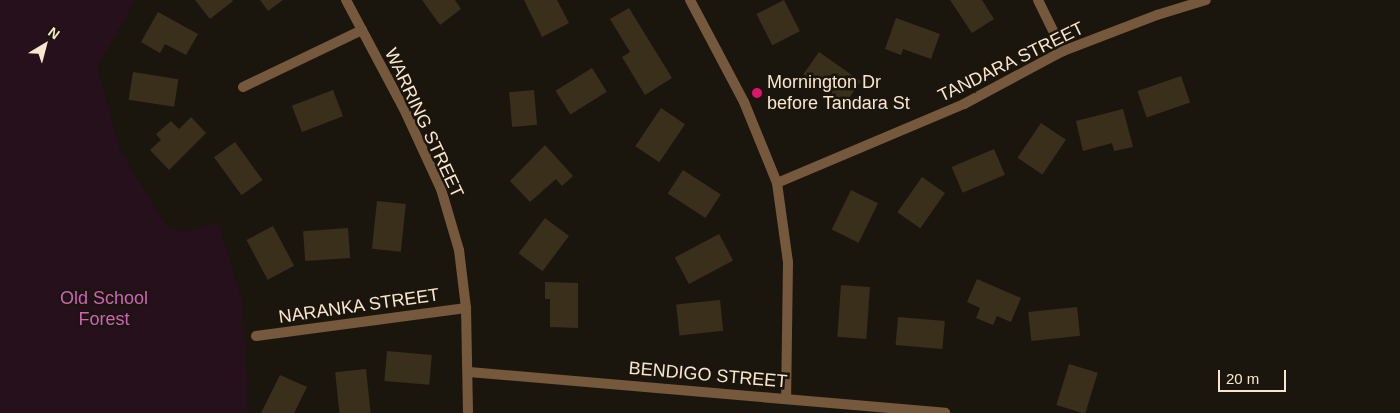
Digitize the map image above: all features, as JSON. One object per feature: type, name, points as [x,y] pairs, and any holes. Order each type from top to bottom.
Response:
[{"type":"street","name":"WARRING STREET","points":[[346,0],[441,189],[459,250],[466,308],[469,372],[468,413]]},
{"type":"street","points":[[690,0],[744,102],[777,183],[788,262],[786,398]]},
{"type":"street","points":[[1038,0],[1063,51]]},
{"type":"street","name":"TANDARA STREET","points":[[777,183],[964,104],[1063,51],[1206,0]]},
{"type":"street","points":[[243,87],[362,30]]},
{"type":"street","name":"NARANKA STREET","points":[[256,336],[466,308]]},
{"type":"street","name":"BENDIGO STREET","points":[[469,372],[945,413]]},
{"type":"green space","name":"Old School Forest","points":[[0,0],[135,0],[97,68],[120,150],[165,225],[183,232],[218,223],[243,304],[248,413],[0,413]]},
{"type":"building","points":[[195,0],[232,0],[233,1],[210,19]]},
{"type":"building","points":[[260,0],[283,0],[268,11]]},
{"type":"building","points":[[422,0],[455,0],[461,9],[440,25]]},
{"type":"building","points":[[524,0],[557,0],[569,23],[542,37]]},
{"type":"building","points":[[784,0],[800,31],[772,45],[756,14]]},
{"type":"building","points":[[950,0],[982,0],[994,19],[972,33]]},
{"type":"building","points":[[629,8],[672,78],[645,95],[622,57],[630,52],[610,19]]},
{"type":"building","points":[[158,12],[198,34],[186,55],[165,44],[160,53],[141,42]]},
{"type":"building","points":[[896,18],[940,34],[931,59],[903,49],[901,55],[885,49]]},
{"type":"building","points":[[819,52],[861,81],[845,103],[804,74]]},
{"type":"building","points":[[592,68],[607,92],[570,115],[556,91]]},
{"type":"building","points":[[133,72],[178,79],[174,107],[129,100]]},
{"type":"building","points":[[1181,76],[1190,102],[1147,117],[1138,91]]},
{"type":"building","points":[[333,90],[343,116],[302,132],[292,106]]},
{"type":"building","points":[[534,90],[537,125],[512,127],[509,92]]},
{"type":"building","points":[[661,108],[685,124],[659,162],[635,146]]},
{"type":"building","points":[[1123,109],[1133,147],[1114,151],[1112,143],[1083,151],[1076,121]]},
{"type":"building","points":[[191,117],[206,133],[169,170],[150,150],[161,140],[156,134],[171,121],[179,129]]},
{"type":"building","points":[[1041,123],[1066,140],[1042,175],[1018,158]]},
{"type":"building","points":[[235,142],[263,180],[242,195],[214,157]]},
{"type":"building","points":[[545,145],[573,176],[562,186],[556,179],[530,202],[510,181]]},
{"type":"building","points":[[994,149],[1005,175],[963,193],[952,167]]},
{"type":"building","points":[[683,170],[721,195],[705,218],[668,193]]},
{"type":"building","points":[[922,177],[945,193],[920,228],[897,212]]},
{"type":"building","points":[[851,190],[878,203],[859,243],[832,230]]},
{"type":"building","points":[[377,201],[406,204],[401,252],[372,249]]},
{"type":"building","points":[[545,218],[569,236],[542,271],[519,253]]},
{"type":"building","points":[[273,226],[294,266],[268,280],[247,240]]},
{"type":"building","points":[[348,228],[350,258],[305,261],[303,231]]},
{"type":"building","points":[[719,234],[733,260],[689,284],[675,257]]},
{"type":"building","points":[[977,279],[1021,298],[1011,322],[997,316],[993,325],[976,318],[980,308],[967,302]]},
{"type":"building","points":[[545,282],[578,283],[578,328],[550,327],[550,299],[545,299]]},
{"type":"building","points":[[841,285],[870,287],[866,339],[837,337]]},
{"type":"building","points":[[720,300],[723,331],[679,335],[676,305]]},
{"type":"building","points":[[1077,307],[1080,336],[1031,341],[1028,312]]},
{"type":"building","points":[[898,317],[945,321],[942,349],[896,345]]},
{"type":"building","points":[[387,351],[432,355],[429,385],[384,381]]},
{"type":"building","points":[[1069,364],[1098,373],[1085,413],[1056,405]]},
{"type":"building","points":[[366,369],[371,413],[339,413],[335,372]]},
{"type":"building","points":[[280,375],[307,387],[294,413],[261,413]]},
{"type":"place","name":"Mornington Dr before Tandara St","points":[[757,93]]}]
